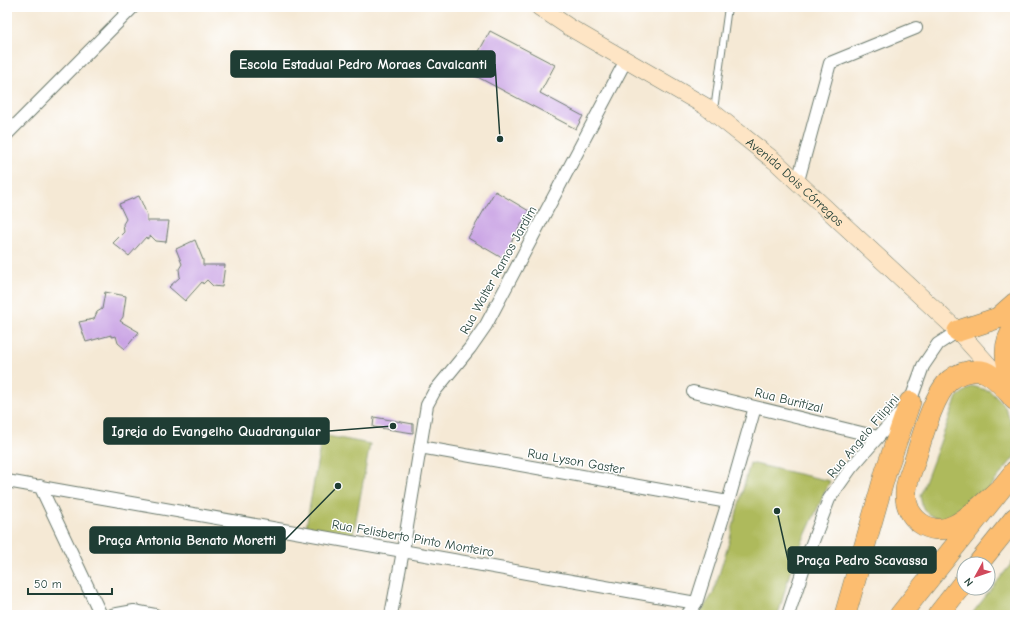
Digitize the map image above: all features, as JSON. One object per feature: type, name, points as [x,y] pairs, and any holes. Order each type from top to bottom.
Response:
[{"type":"highway","points":[[958,331],[998,318],[1015,303]]},
{"type":"highway","points":[[1015,327],[1008,339],[1006,346],[1006,358],[1015,394]]},
{"type":"highway","points":[[1002,487],[967,517],[955,525],[945,529],[922,525],[911,514],[906,500],[906,486],[924,432],[934,406],[943,388],[949,381],[957,375],[965,372],[982,371],[990,374],[1015,400]]},
{"type":"highway","points":[[845,615],[886,471],[910,402]]},
{"type":"highway","points":[[900,615],[1015,471]]},
{"type":"highway","points":[[985,556],[1015,518]]},
{"type":"highway","points":[[988,556],[1002,535]]},
{"type":"highway","points":[[938,615],[956,592]]},
{"type":"highway","points":[[949,615],[962,596]]},
{"type":"street","points":[[7,134],[133,7]]},
{"type":"street","name":"Avenida Dois Córregos","points":[[539,7],[569,27],[705,106],[776,162],[958,331],[992,368],[1015,400]]},
{"type":"street","points":[[798,181],[830,63],[916,28]]},
{"type":"street","name":"Rua Walter Ramos Jardim","points":[[391,615],[427,405],[434,392],[470,348],[486,325],[626,60]]},
{"type":"street","name":"Rua Angelo Filipini","points":[[788,615],[810,549],[829,499],[851,468],[910,402],[923,366],[938,344],[958,331]]},
{"type":"street","name":"Rua Buritizal","points":[[693,392],[878,437]]},
{"type":"street","points":[[688,615],[696,603],[728,502],[755,407]]},
{"type":"street","name":"Rua Lyson Gaster","points":[[420,446],[728,502]]},
{"type":"street","name":"Rua Felisberto Pinto Monteiro","points":[[7,481],[696,603]]},
{"type":"street","points":[[40,486],[101,615]]},
{"type":"street","points":[[112,615],[134,611],[155,615]]},
{"type":"lane","points":[[714,113],[728,7]]},
{"type":"green space","points":[[972,386],[990,391],[1004,405],[1015,432],[1015,456],[983,496],[964,512],[943,518],[933,517],[923,509],[920,496],[957,397]]},
{"type":"green space","points":[[322,435],[370,444],[353,536],[306,527]]},
{"type":"green space","points":[[750,463],[830,481],[793,562],[778,615],[698,615],[713,594],[729,542]]},
{"type":"green space","points":[[1015,559],[1015,615],[971,615],[986,596],[996,596],[996,583]]},
{"type":"building","points":[[490,31],[555,65],[540,93],[583,116],[576,129],[468,72]]},
{"type":"building","points":[[495,191],[529,211],[502,258],[468,238]]},
{"type":"building","points":[[139,196],[147,215],[147,221],[169,221],[166,242],[156,241],[151,236],[147,239],[146,237],[129,256],[113,243],[124,232],[123,224],[126,219],[119,204]]},
{"type":"building","points":[[195,240],[203,260],[203,265],[225,265],[222,287],[213,286],[207,280],[203,284],[202,282],[185,301],[169,287],[180,277],[179,269],[182,264],[176,249]]},
{"type":"building","points":[[105,292],[126,296],[123,317],[120,321],[139,332],[125,349],[118,343],[116,336],[111,337],[111,335],[86,342],[79,322],[94,319],[97,312],[102,309]]},
{"type":"building","points":[[374,417],[413,424],[413,433],[373,427]]},
{"type":"place","name":"Escola Estadual Pedro Moraes Cavalcanti","points":[[500,139]]},
{"type":"place","name":"Igreja do Evangelho Quadrangular","points":[[393,426]]},
{"type":"place","name":"Praça Antonia Benato Moretti","points":[[338,486]]},
{"type":"place","name":"Praça Pedro Scavassa","points":[[777,511]]}]
